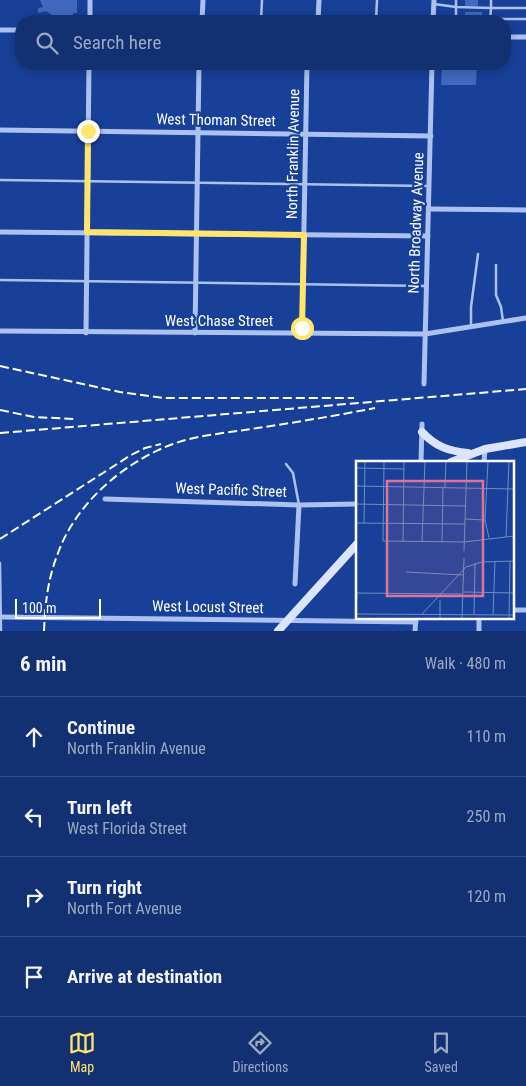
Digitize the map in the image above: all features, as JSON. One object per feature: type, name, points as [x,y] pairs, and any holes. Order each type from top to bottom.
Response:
[{"type":"street","points":[[90,0],[90,15]]},
{"type":"street","points":[[202,15],[203,0]]},
{"type":"street","points":[[318,15],[319,0]]},
{"type":"street","points":[[434,2],[434,15]]},
{"type":"street","points":[[0,30],[15,30]]},
{"type":"street","points":[[511,36],[526,37]]},
{"type":"street","points":[[86,333],[89,70]]},
{"type":"street","points":[[194,333],[199,70]]},
{"type":"street","name":"North Franklin Avenue","points":[[302,334],[307,70]]},
{"type":"street","name":"North Broadway Avenue","points":[[424,384],[432,70]]},
{"type":"street","name":"West Thoman Street","points":[[0,130],[431,136]]},
{"type":"street","points":[[429,209],[526,210]]},
{"type":"street","points":[[0,232],[428,236]]},
{"type":"street","name":"West Chase Street","points":[[0,331],[425,334],[526,318]]},
{"type":"street","points":[[421,461],[422,424]]},
{"type":"street","points":[[422,432],[432,442],[443,448],[470,454]]},
{"type":"street","points":[[454,461],[485,449],[526,442]]},
{"type":"street","points":[[484,461],[485,449]]},
{"type":"street","name":"West Pacific Street","points":[[105,499],[298,505],[356,504]]},
{"type":"street","points":[[295,584],[298,505]]},
{"type":"street","points":[[278,631],[356,545]]},
{"type":"street","name":"West Locust Street","points":[[1,617],[416,620]]},
{"type":"street","points":[[479,631],[480,618]]},
{"type":"street","points":[[416,620],[416,631]]},
{"type":"lane","points":[[261,15],[262,0]]},
{"type":"lane","points":[[376,15],[377,0]]},
{"type":"lane","points":[[456,0],[456,15]]},
{"type":"lane","points":[[490,15],[491,0]]},
{"type":"lane","points":[[434,2],[456,7],[526,8]]},
{"type":"lane","points":[[511,19],[526,19]]},
{"type":"lane","points":[[0,180],[430,186]]},
{"type":"lane","points":[[471,327],[471,307],[478,254]]},
{"type":"lane","points":[[496,265],[496,295],[501,307],[503,321]]},
{"type":"lane","points":[[0,280],[426,286]]},
{"type":"lane","points":[[286,464],[294,473],[298,505]]},
{"type":"lane","points":[[0,563],[1,631]]},
{"type":"building","points":[[40,0],[77,0],[77,13],[73,13],[73,15],[52,15],[46,11],[38,13],[38,8],[43,7]]},
{"type":"building","points":[[465,0],[478,0],[478,6],[465,6]]},
{"type":"building","points":[[465,12],[482,12],[482,15],[465,15]]},
{"type":"building","points":[[442,70],[477,70],[476,85],[441,85]]},
{"type":"railway","points":[[0,366],[120,392],[164,398],[354,398]]},
{"type":"railway","points":[[0,433],[526,389]]},
{"type":"railway","points":[[44,631],[49,582],[66,535],[89,501],[120,473],[155,452],[192,438],[375,408]]},
{"type":"railway","points":[[0,410],[34,417],[74,419]]},
{"type":"railway","points":[[0,539],[131,455],[145,448],[161,444]]},
{"type":"route","points":[[88,131],[87,232],[304,235],[302,328]]}]
